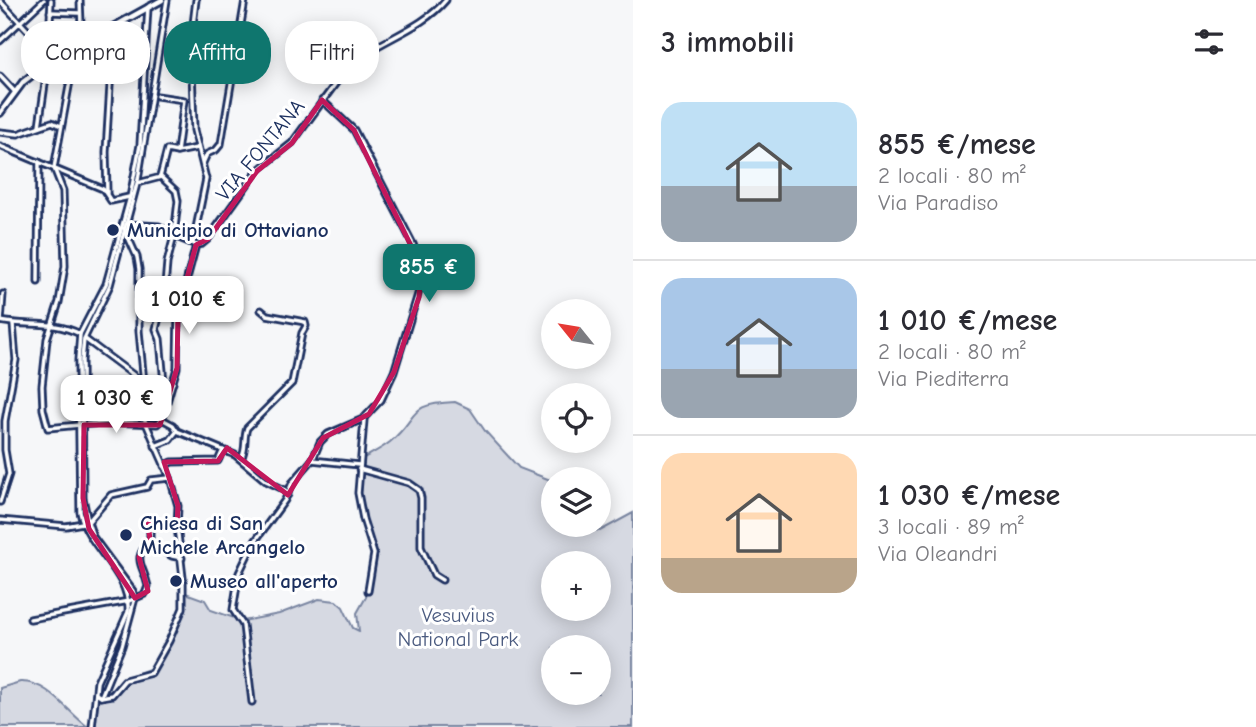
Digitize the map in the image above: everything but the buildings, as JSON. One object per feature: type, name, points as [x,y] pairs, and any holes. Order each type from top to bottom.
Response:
[{"type":"main road","points":[[148,7],[149,0]]},
{"type":"main road","points":[[123,21],[165,0]]},
{"type":"main road","points":[[0,113],[21,84]]},
{"type":"street","points":[[0,41],[44,0]]},
{"type":"street","points":[[50,21],[51,0]]},
{"type":"street","points":[[80,0],[81,21]]},
{"type":"street","points":[[99,695],[97,682],[100,672],[128,612],[129,601],[123,586],[90,539],[78,499],[80,334],[106,284],[138,183],[165,0]]},
{"type":"street","points":[[69,84],[54,168],[63,191],[65,266],[59,302],[50,324],[42,386],[48,428],[110,422],[157,424],[162,419],[173,383],[178,353],[178,312],[205,189],[197,148],[193,101],[191,41],[196,0]]},
{"type":"street","points":[[202,165],[207,154],[221,144],[246,0]]},
{"type":"street","name":"VIA FONTANA","points":[[194,244],[202,244],[208,239],[257,171],[292,143],[349,65],[361,55],[434,13],[446,0]]},
{"type":"street","points":[[0,1],[20,22]]},
{"type":"street","points":[[92,727],[99,695],[122,646],[135,598],[85,523],[82,360],[85,338],[110,285],[132,197],[139,145],[148,7]]},
{"type":"street","points":[[50,12],[79,13]]},
{"type":"street","points":[[0,76],[15,92]]},
{"type":"street","points":[[39,126],[45,84]]},
{"type":"street","points":[[111,84],[107,193],[111,201],[132,197]]},
{"type":"street","points":[[157,96],[193,101]]},
{"type":"street","points":[[177,152],[184,100]]},
{"type":"street","points":[[252,702],[243,625],[233,610],[239,573],[253,544],[288,495],[292,483],[312,460],[323,438],[364,418],[381,400],[394,372],[422,281],[421,266],[413,244],[354,130],[323,100]]},
{"type":"street","points":[[0,132],[18,134],[52,122],[61,126]]},
{"type":"street","points":[[0,146],[107,193]]},
{"type":"street","points":[[160,177],[167,150],[177,152],[197,148]]},
{"type":"street","points":[[38,282],[39,162]]},
{"type":"street","points":[[138,183],[160,177]]},
{"type":"street","points":[[160,177],[176,191],[178,201],[164,298],[156,329],[160,338],[164,383],[173,383]]},
{"type":"street","points":[[125,226],[159,226],[194,244]]},
{"type":"street","points":[[99,695],[113,695],[125,680],[148,675],[183,608],[178,506],[170,478],[146,425],[139,331],[139,270],[125,226]]},
{"type":"street","points":[[3,294],[1,321],[66,327],[80,334],[144,383]]},
{"type":"street","points":[[241,459],[245,450],[247,428],[292,383],[302,333],[306,326],[305,322],[267,316],[261,310]]},
{"type":"street","points":[[0,502],[9,474],[5,450],[5,421],[16,360],[13,324]]},
{"type":"street","points":[[364,418],[359,501],[374,554],[368,591]]},
{"type":"street","points":[[162,419],[173,425],[177,432],[241,459],[253,471],[288,495]]},
{"type":"street","points":[[155,446],[170,440],[177,432]]},
{"type":"street","points":[[164,466],[172,462],[218,461],[223,450]]},
{"type":"street","points":[[312,460],[359,467],[409,483],[419,490],[421,547],[434,575],[442,580]]},
{"type":"street","points":[[0,520],[66,526],[85,523],[111,495],[147,487],[152,480],[170,478]]},
{"type":"street","points":[[30,619],[129,601],[148,591],[148,582],[139,560],[141,551],[149,542],[149,532],[154,526],[177,526]]},
{"type":"street","points":[[149,542],[172,556],[182,558]]},
{"type":"highlighted area","points":[[322,100],[354,130],[421,266],[419,297],[394,372],[369,414],[323,438],[288,495],[227,448],[218,461],[164,462],[178,506],[177,526],[148,524],[150,539],[139,557],[148,591],[135,598],[89,529],[83,498],[84,425],[160,425],[177,368],[178,312],[196,245],[208,239],[257,171],[292,143]]},
{"type":"green space","name":"Vesuvius National Park","points":[[455,402],[470,409],[485,431],[519,468],[541,476],[541,537],[611,537],[611,525],[633,513],[633,727],[90,727],[95,687],[109,691],[117,688],[124,678],[152,668],[181,610],[180,591],[205,600],[211,610],[243,621],[279,614],[319,599],[336,601],[343,607],[353,628],[359,631],[357,613],[366,597],[371,579],[374,550],[356,499],[357,462],[390,442],[415,413],[428,405]]},
{"type":"green space","points":[[20,682],[40,686],[88,727],[0,727],[0,688]]},
{"type":"place","name":"Municipio di Ottaviano","points":[[113,230]]},
{"type":"place","name":"Chiesa di San Michele Arcangelo","points":[[126,535]]},
{"type":"place","name":"Museo all'aperto","points":[[176,581]]}]
